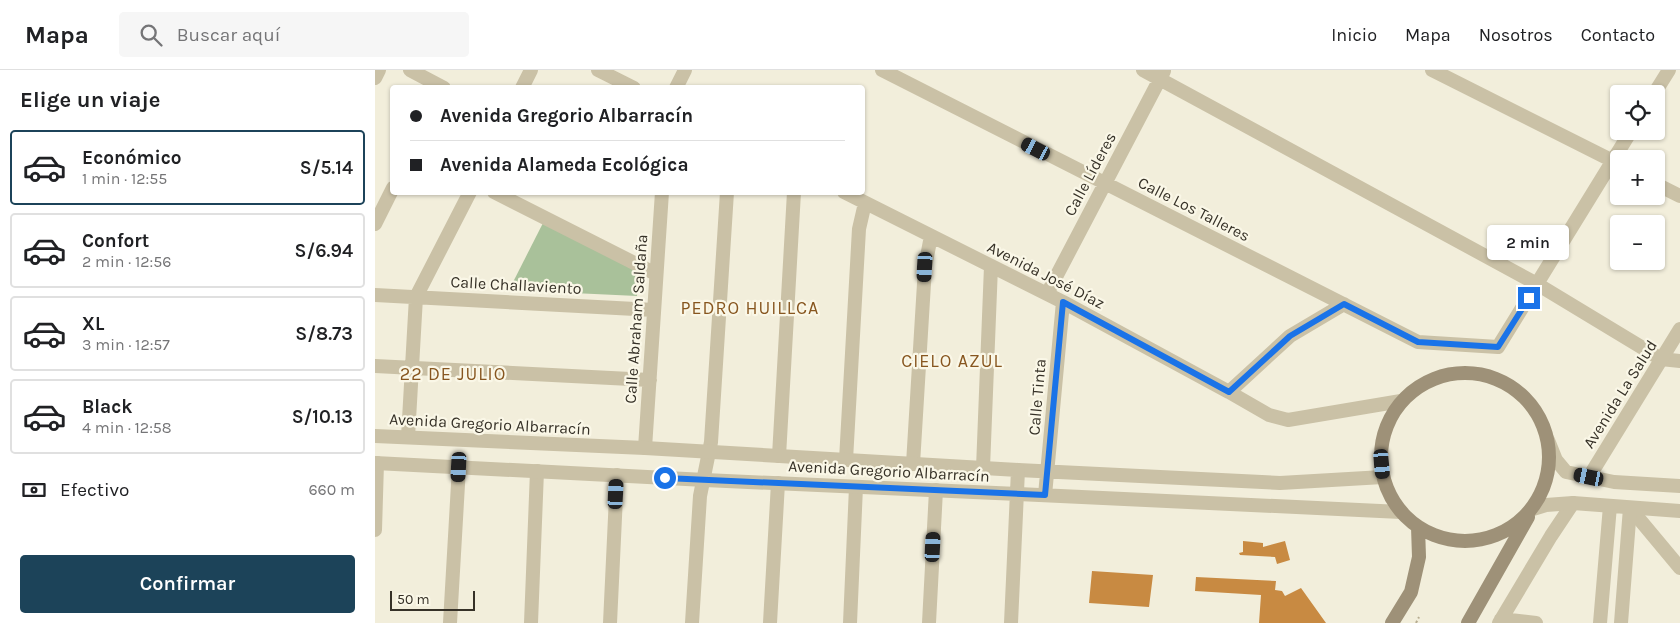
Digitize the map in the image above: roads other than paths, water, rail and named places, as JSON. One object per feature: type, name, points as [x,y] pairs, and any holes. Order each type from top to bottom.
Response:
[{"type":"main road","points":[[1468,623],[1543,492],[1548,467],[1548,440],[1538,415],[1522,394],[1499,379],[1482,374],[1473,372],[1447,374],[1422,384],[1401,401],[1387,424],[1381,450],[1383,477],[1390,496],[1401,512],[1418,527],[1444,539],[1473,541],[1501,533],[1521,521],[1533,509]]},
{"type":"main road","points":[[1393,623],[1411,592],[1419,557],[1418,527]]},
{"type":"street","points":[[375,78],[379,70]]},
{"type":"street","points":[[410,70],[439,85]]},
{"type":"street","points":[[524,85],[531,70]]},
{"type":"street","points":[[598,70],[629,85]]},
{"type":"street","points":[[677,85],[685,70]]},
{"type":"street","name":"Calle Los Talleres","points":[[882,70],[1418,342],[1498,347],[1537,284]]},
{"type":"street","points":[[1143,70],[1162,74],[1537,284],[1661,359],[1680,361]]},
{"type":"street","points":[[1432,70],[1610,159]]},
{"type":"street","points":[[1659,85],[1668,70]]},
{"type":"street","name":"Calle Líderes","points":[[1047,294],[1162,74]]},
{"type":"street","points":[[1537,284],[1610,171]]},
{"type":"street","points":[[1665,188],[1680,196]]},
{"type":"street","points":[[375,224],[390,194]]},
{"type":"street","points":[[408,437],[416,297],[468,195]]},
{"type":"street","points":[[501,195],[656,274]]},
{"type":"street","name":"Calle Abraham Saldaña","points":[[645,448],[659,195]]},
{"type":"street","points":[[692,623],[700,496],[705,480],[709,452],[727,195]]},
{"type":"street","points":[[779,456],[795,195]]},
{"type":"street","name":"Avenida José Díaz","points":[[850,195],[1063,302],[1269,415],[1288,420],[1401,401]]},
{"type":"street","points":[[846,460],[859,229],[865,203]]},
{"type":"street","points":[[913,464],[925,267],[931,236]]},
{"type":"street","points":[[983,468],[991,266]]},
{"type":"street","name":"Calle Challaviento","points":[[375,295],[654,310]]},
{"type":"street","name":"Calle Tinta","points":[[1045,495],[1063,302]]},
{"type":"street","points":[[1229,392],[1290,336],[1344,304]]},
{"type":"street","name":"Avenida La Salud","points":[[1589,477],[1680,329]]},
{"type":"street","points":[[375,366],[650,380]]},
{"type":"street","name":"Avenida Gregorio Albarracín","points":[[375,436],[645,448],[1280,483],[1383,477]]},
{"type":"street","points":[[1548,440],[1555,460],[1566,472],[1614,482],[1680,486]]},
{"type":"street","points":[[375,530],[376,463]]},
{"type":"street","name":"Avenida Gregorio Albarracín","points":[[376,463],[1401,512]]},
{"type":"street","points":[[450,623],[459,467]]},
{"type":"street","points":[[1011,623],[1019,470]]},
{"type":"street","points":[[531,623],[537,471]]},
{"type":"street","points":[[610,623],[617,475]]},
{"type":"street","points":[[770,623],[778,483]]},
{"type":"street","points":[[1280,483],[1281,506]]},
{"type":"street","points":[[850,623],[857,487]]},
{"type":"street","points":[[929,623],[936,490]]},
{"type":"street","points":[[1533,509],[1546,505],[1573,503],[1680,510]]},
{"type":"street","points":[[1536,623],[1501,622],[1551,536],[1573,503]]},
{"type":"street","points":[[1600,623],[1611,506]]},
{"type":"street","points":[[1630,508],[1680,568]]},
{"type":"street","points":[[1621,623],[1630,508]]},
{"type":"district","name":"PEDRO HUILLCA","points":[[750,308]]},
{"type":"district","name":"CIELO AZUL","points":[[952,361]]},
{"type":"district","name":"22 DE JULIO","points":[[453,374]]}]
